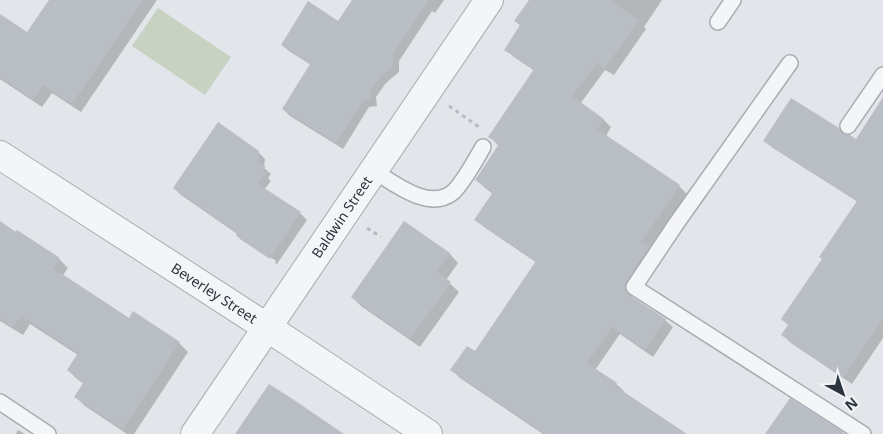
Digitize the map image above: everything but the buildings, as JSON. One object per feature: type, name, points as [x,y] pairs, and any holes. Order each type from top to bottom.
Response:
[{"type":"street","name":"Baldwin Street","points":[[195,434],[489,0]]},
{"type":"street","name":"Beverley Street","points":[[0,155],[428,434]]},
{"type":"lane","points":[[718,22],[733,0]]},
{"type":"lane","points":[[790,63],[676,224],[634,287],[863,434]]},
{"type":"lane","points":[[848,126],[883,75]]},
{"type":"lane","points":[[374,171],[413,194],[436,199],[452,193],[458,187],[483,148]]},
{"type":"lane","points":[[0,402],[48,434]]},
{"type":"path","points":[[442,102],[482,129]]},
{"type":"path","points":[[361,223],[381,237]]},
{"type":"green space","points":[[158,8],[231,57],[205,95],[132,46]]}]
